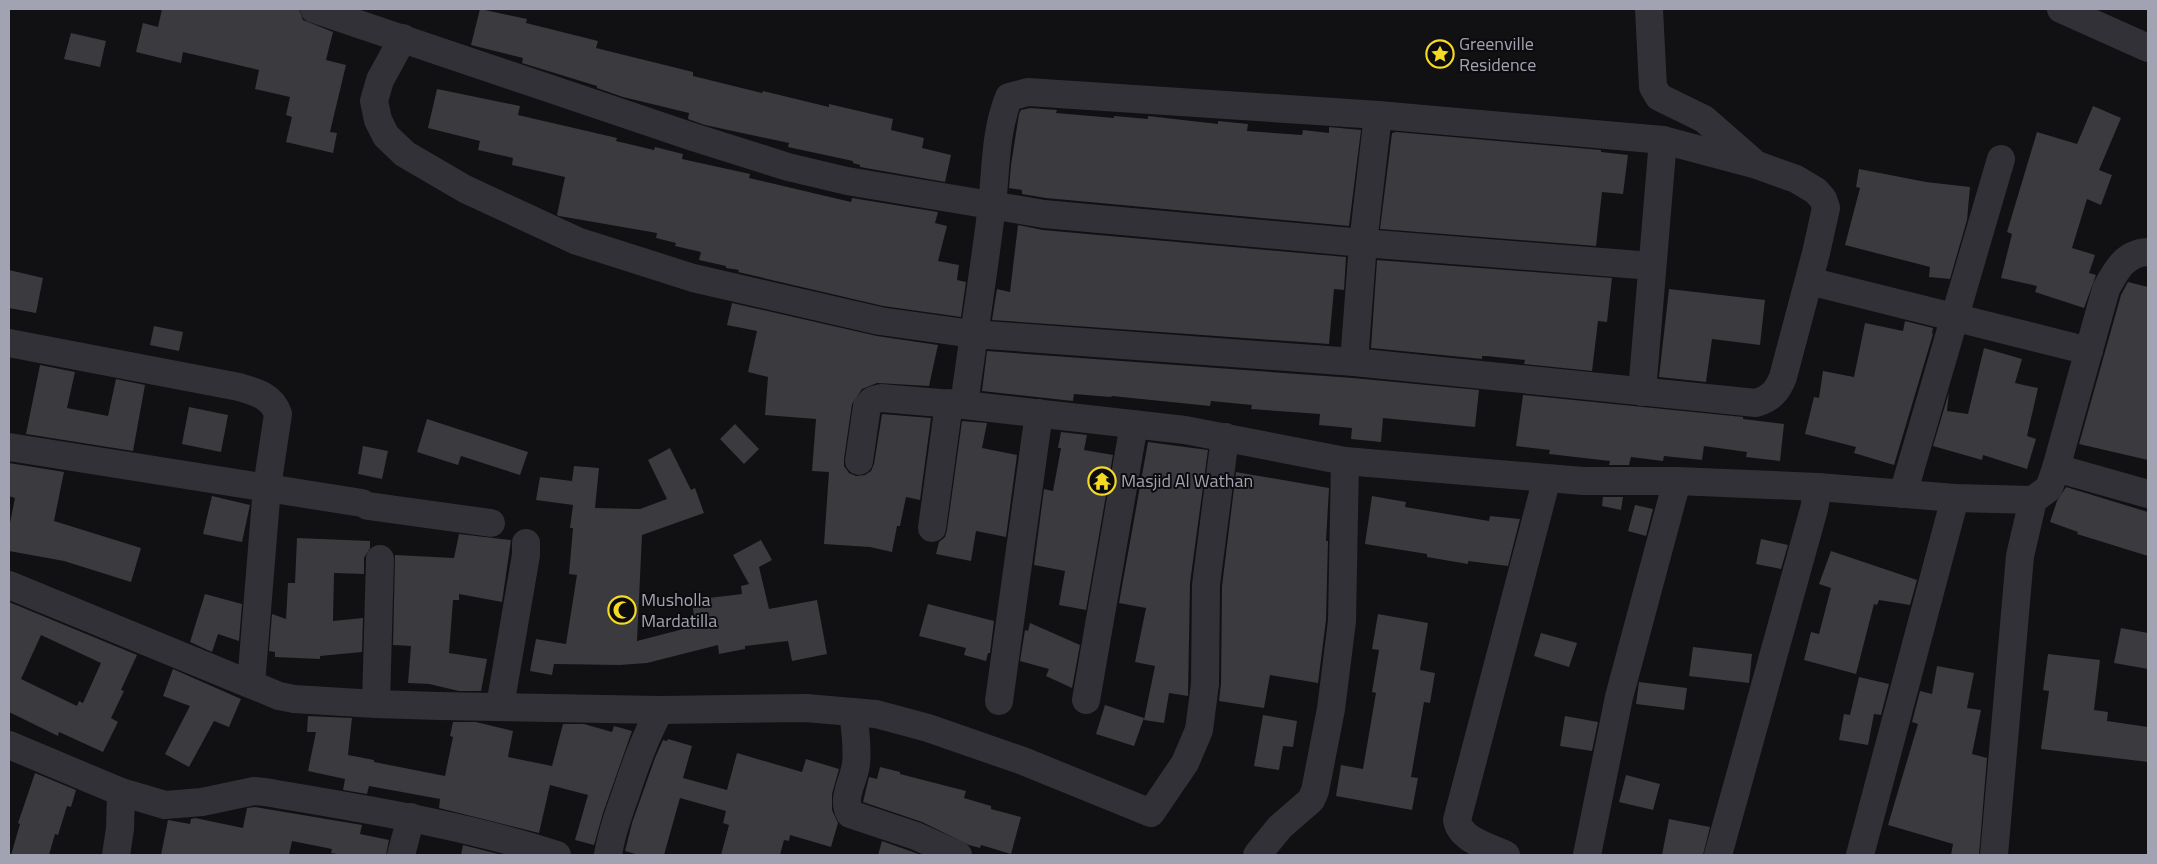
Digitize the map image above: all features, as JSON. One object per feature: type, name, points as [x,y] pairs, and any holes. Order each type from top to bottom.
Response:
[{"type":"street","points":[[314,9],[693,137],[788,167],[847,181],[1044,214],[1363,243],[1652,266]]},
{"type":"street","points":[[1649,9],[1653,87],[1659,97],[1704,119],[1757,165]]},
{"type":"street","points":[[2061,9],[2148,48]]},
{"type":"street","points":[[403,38],[380,80],[374,101],[378,120],[386,136],[405,154],[465,189],[577,241],[693,278],[880,321],[973,334],[1354,362],[1756,403],[1770,398],[1778,390],[1783,377],[1809,281],[1826,208],[1822,199],[1811,187],[1757,165],[1663,140],[1378,115],[1028,92],[1009,97],[1003,112],[973,334],[956,404],[932,528]]},
{"type":"street","points":[[1354,362],[1363,243],[1378,115]]},
{"type":"street","points":[[1642,392],[1663,140]]},
{"type":"street","points":[[1903,494],[2001,158]]},
{"type":"street","points":[[860,461],[864,414],[867,406],[873,400],[881,398],[956,404],[1134,424],[1225,437],[1345,461],[1583,481],[1677,481],[1818,487],[1955,498],[2033,500],[2049,488],[2056,468],[2106,289],[2125,260],[2138,252],[2148,252]]},
{"type":"street","points":[[1809,281],[1954,319],[2089,351]]},
{"type":"street","points":[[9,343],[239,386],[261,393],[275,405],[278,414],[267,487],[251,684]]},
{"type":"street","points":[[999,701],[1039,413]]},
{"type":"street","points":[[1086,700],[1134,424]]},
{"type":"street","points":[[9,585],[279,696],[294,699],[376,704],[660,710],[806,708],[876,714],[928,728],[1050,772],[1151,813],[1185,763],[1200,730],[1205,684],[1206,585],[1225,437]]},
{"type":"street","points":[[9,447],[491,523]]},
{"type":"street","points":[[1257,855],[1280,827],[1311,800],[1315,791],[1331,709],[1342,621],[1345,461]]},
{"type":"street","points":[[2056,468],[2148,494]]},
{"type":"street","points":[[1506,855],[1465,835],[1458,828],[1457,820],[1547,478]]},
{"type":"street","points":[[1587,855],[1620,697],[1675,497],[1677,481]]},
{"type":"street","points":[[1718,855],[1814,509],[1818,487]]},
{"type":"street","points":[[1860,855],[1955,498]]},
{"type":"street","points":[[1994,855],[2020,556],[2033,500]]},
{"type":"street","points":[[500,706],[526,555],[526,543]]},
{"type":"street","points":[[376,704],[380,559]]},
{"type":"street","points":[[608,855],[610,841],[644,742],[660,710]]},
{"type":"street","points":[[853,712],[856,764],[847,800],[847,808],[850,814],[916,836],[958,855]]},
{"type":"street","points":[[9,745],[147,801],[180,805],[260,791],[411,817],[485,834],[557,855]]},
{"type":"street","points":[[116,855],[120,828],[121,792]]},
{"type":"street","points":[[401,855],[411,817]]},
{"type":"building","points":[[162,9],[299,9],[303,20],[333,32],[326,60],[346,65],[330,132],[337,133],[333,153],[286,142],[292,117],[286,115],[290,97],[255,89],[259,70],[183,52],[181,63],[136,52],[143,23],[158,27]]},
{"type":"building","points":[[480,9],[527,19],[526,23],[598,41],[596,48],[693,72],[693,76],[762,93],[763,91],[829,107],[829,104],[893,119],[891,130],[924,138],[922,148],[951,155],[945,182],[860,167],[860,165],[853,163],[853,161],[788,147],[789,143],[705,125],[688,119],[689,113],[623,97],[597,88],[597,86],[522,63],[523,58],[471,45]]},
{"type":"building","points":[[71,33],[106,41],[100,67],[64,59]]},
{"type":"building","points":[[437,89],[520,106],[518,115],[617,138],[616,141],[654,150],[655,147],[683,154],[682,159],[750,174],[749,178],[851,202],[852,198],[938,212],[935,223],[947,226],[938,261],[959,265],[957,280],[966,282],[961,317],[883,306],[738,272],[739,270],[699,260],[701,252],[675,246],[676,243],[656,238],[657,233],[559,216],[557,215],[565,177],[512,165],[513,158],[478,150],[480,141],[428,128]]},
{"type":"building","points":[[2093,106],[2121,118],[2099,170],[2112,175],[2101,205],[2087,199],[2072,248],[2095,255],[2089,273],[2096,275],[2084,308],[2035,292],[2037,286],[2001,278],[2012,234],[2007,232],[2037,132],[2077,144]]},
{"type":"building","points":[[1030,108],[1057,110],[1056,113],[1114,118],[1114,116],[1148,119],[1148,116],[1218,124],[1218,121],[1248,124],[1247,131],[1302,135],[1303,130],[1329,133],[1329,127],[1361,130],[1349,226],[1046,198],[1022,194],[1022,190],[1009,188],[1011,165],[1019,114],[1021,110]]},
{"type":"building","points":[[1392,133],[1601,150],[1601,152],[1628,155],[1623,194],[1602,192],[1596,246],[1380,229]]},
{"type":"building","points":[[1859,169],[1926,182],[1970,187],[1967,220],[1950,279],[1929,277],[1930,267],[1845,245],[1860,188],[1856,187]]},
{"type":"building","points":[[1018,225],[1043,230],[1346,257],[1344,290],[1334,289],[1329,344],[992,320],[997,289],[1010,292]]},
{"type":"building","points":[[1377,260],[1612,278],[1607,322],[1598,321],[1592,371],[1524,364],[1525,360],[1486,356],[1482,356],[1482,359],[1371,348]]},
{"type":"building","points":[[9,270],[43,278],[36,313],[9,308]]},
{"type":"building","points":[[2128,282],[2148,287],[2148,460],[2079,444],[2121,295]]},
{"type":"building","points":[[1669,289],[1765,300],[1760,345],[1712,339],[1706,382],[1659,377]]},
{"type":"building","points":[[732,303],[877,336],[938,345],[929,386],[877,383],[862,389],[852,404],[844,466],[849,473],[856,476],[865,475],[871,471],[874,464],[882,414],[931,418],[920,500],[906,497],[900,526],[897,526],[892,552],[870,547],[824,544],[829,472],[812,471],[816,419],[765,415],[768,377],[748,372],[757,331],[727,325]]},
{"type":"building","points":[[1905,321],[1933,328],[1933,334],[1894,465],[1854,453],[1856,447],[1805,434],[1814,397],[1819,398],[1823,371],[1854,377],[1865,323],[1903,331]]},
{"type":"building","points":[[154,326],[183,332],[179,351],[150,345]]},
{"type":"building","points":[[1984,348],[2022,359],[2015,383],[2038,388],[2027,436],[2036,439],[2027,469],[1983,455],[1982,460],[1933,446],[1949,392],[1947,411],[1968,414]]},
{"type":"building","points":[[987,351],[1353,378],[1479,390],[1475,427],[1383,418],[1381,442],[1351,439],[1352,428],[1319,425],[1320,414],[1251,409],[1252,405],[1211,401],[1210,406],[1074,394],[1073,401],[982,391]]},
{"type":"building","points":[[40,365],[75,372],[67,408],[108,416],[116,379],[145,385],[133,451],[26,434]]},
{"type":"building","points":[[1523,395],[1743,417],[1743,419],[1784,424],[1780,461],[1746,457],[1747,452],[1704,446],[1702,460],[1664,456],[1663,461],[1631,457],[1629,465],[1609,465],[1610,461],[1549,454],[1550,450],[1516,446]]},
{"type":"building","points":[[189,407],[228,415],[221,452],[182,444]]},
{"type":"building","points":[[427,419],[528,452],[520,475],[461,456],[458,465],[417,452]]},
{"type":"building","points":[[962,421],[987,423],[982,448],[1017,455],[1006,537],[976,531],[971,561],[936,554],[939,542],[945,537],[947,530]]},
{"type":"building","points":[[735,424],[759,449],[744,464],[720,439]]},
{"type":"building","points":[[1061,432],[1087,435],[1084,450],[1113,455],[1086,610],[1059,605],[1065,571],[1034,565],[1044,489],[1053,491],[1061,448],[1058,448]]},
{"type":"building","points":[[1148,442],[1208,450],[1190,583],[1188,696],[1169,693],[1164,723],[1144,720],[1155,666],[1135,662],[1146,608],[1119,603]]},
{"type":"building","points":[[363,446],[388,451],[382,479],[358,474]]},
{"type":"building","points":[[670,448],[691,490],[695,488],[704,513],[642,535],[637,641],[695,626],[692,600],[742,594],[741,586],[749,584],[733,555],[761,540],[772,560],[759,567],[769,609],[817,600],[827,654],[792,661],[788,641],[745,646],[745,649],[719,654],[718,645],[647,663],[620,665],[554,664],[552,675],[530,671],[536,639],[566,644],[577,575],[569,574],[573,528],[570,528],[573,505],[536,500],[540,477],[572,481],[574,466],[599,468],[595,508],[640,509],[667,499],[648,460]]},
{"type":"building","points":[[9,463],[64,472],[54,521],[141,548],[131,582],[64,561],[9,551],[9,528],[15,498],[9,496]]},
{"type":"building","points":[[1236,472],[1329,488],[1326,541],[1328,541],[1326,620],[1318,683],[1270,675],[1264,708],[1219,701],[1221,684],[1222,586]]},
{"type":"building","points":[[2066,487],[2148,512],[2148,556],[2077,534],[2078,532],[2050,522],[2057,501]]},
{"type":"building","points":[[212,496],[250,505],[242,542],[203,534]]},
{"type":"building","points":[[1372,496],[1406,502],[1405,507],[1489,521],[1490,516],[1520,519],[1508,566],[1468,561],[1468,564],[1427,557],[1427,554],[1365,544]]},
{"type":"building","points":[[1603,497],[1623,497],[1621,510],[1602,506]]},
{"type":"building","points":[[1635,505],[1653,509],[1646,536],[1628,531]]},
{"type":"building","points":[[459,534],[511,540],[502,602],[459,594],[459,600],[453,600],[449,653],[487,659],[481,691],[459,691],[429,684],[408,683],[411,646],[393,645],[395,555],[454,558]]},
{"type":"building","points":[[297,538],[370,541],[370,548],[364,558],[364,574],[334,573],[333,621],[363,618],[362,652],[320,656],[320,659],[275,657],[275,652],[269,651],[272,614],[286,619],[288,583],[295,583]]},
{"type":"building","points":[[1761,539],[1788,545],[1781,569],[1756,564]]},
{"type":"building","points":[[1831,551],[1917,580],[1910,605],[1879,600],[1877,605],[1874,604],[1856,674],[1804,660],[1811,632],[1819,634],[1831,588],[1819,584]]},
{"type":"building","points":[[205,594],[242,604],[239,641],[218,634],[212,652],[190,642]]},
{"type":"building","points":[[9,602],[137,655],[121,690],[124,691],[111,718],[118,722],[103,752],[59,732],[58,736],[9,712]],"holes":[[[41,635],[101,663],[83,703],[79,701],[77,706],[21,679]]]},
{"type":"building","points":[[928,604],[994,621],[990,653],[988,653],[986,661],[964,655],[966,648],[919,636]]},
{"type":"building","points":[[1378,614],[1428,623],[1420,670],[1435,673],[1430,703],[1424,702],[1411,777],[1418,778],[1412,810],[1336,796],[1341,765],[1363,769],[1376,693],[1372,692],[1379,650],[1372,649]]},
{"type":"building","points":[[1030,623],[1080,645],[1072,688],[1046,676],[1049,669],[1020,661],[1025,630],[1028,631]]},
{"type":"building","points":[[2121,628],[2148,633],[2148,669],[2114,663]]},
{"type":"building","points":[[1541,633],[1577,643],[1569,667],[1534,656]]},
{"type":"building","points":[[1693,647],[1752,654],[1749,683],[1689,676]]},
{"type":"building","points":[[2048,654],[2100,660],[2094,710],[2108,712],[2107,721],[2148,727],[2148,762],[2041,749],[2049,691],[2043,690]]},
{"type":"building","points":[[1937,666],[1974,673],[1967,708],[1981,710],[1972,754],[1987,758],[1979,855],[1951,855],[1953,844],[1888,825],[1918,724],[1912,722],[1920,691],[1932,694]]},
{"type":"building","points":[[173,669],[241,699],[229,727],[214,721],[189,767],[165,754],[190,706],[163,696]]},
{"type":"building","points":[[1859,677],[1889,684],[1881,715],[1874,714],[1868,745],[1839,740],[1844,714],[1850,715]]},
{"type":"building","points":[[1639,682],[1687,688],[1684,710],[1636,704]]},
{"type":"building","points":[[1105,705],[1144,718],[1134,746],[1096,734]]},
{"type":"building","points":[[1263,715],[1297,721],[1293,747],[1283,746],[1279,770],[1254,766]]},
{"type":"building","points":[[308,716],[352,718],[348,755],[445,776],[453,737],[450,736],[453,722],[476,722],[513,731],[508,757],[552,766],[563,724],[584,724],[612,732],[614,726],[632,731],[603,813],[594,845],[575,840],[588,795],[550,785],[539,833],[439,808],[440,799],[369,786],[367,794],[343,790],[345,779],[308,771],[316,732],[307,732]]},
{"type":"building","points":[[1565,716],[1598,722],[1592,751],[1560,746]]},
{"type":"building","points":[[668,739],[692,746],[683,778],[727,790],[737,753],[802,772],[806,759],[839,769],[832,794],[832,810],[838,823],[831,847],[790,835],[789,841],[784,840],[780,855],[721,855],[729,825],[723,823],[726,811],[680,798],[664,855],[639,855],[625,851],[632,823],[655,758],[663,740],[667,741]]},
{"type":"building","points":[[880,767],[966,791],[964,798],[991,806],[991,809],[1021,817],[1011,854],[981,845],[980,848],[969,845],[922,822],[863,802],[869,777],[877,779]]},
{"type":"building","points":[[35,773],[76,790],[71,807],[67,806],[58,835],[55,834],[49,855],[11,855],[20,824],[18,823]]},
{"type":"building","points":[[1626,775],[1660,784],[1653,810],[1619,802]]},
{"type":"building","points":[[255,807],[362,825],[360,834],[389,840],[386,855],[343,855],[331,853],[332,849],[292,841],[289,855],[161,855],[168,820],[190,824],[191,819],[195,818],[243,828],[247,808]]},
{"type":"building","points":[[1669,819],[1710,827],[1703,855],[1662,855]]},
{"type":"building","points":[[882,841],[910,851],[921,855],[878,855]]},
{"type":"building","points":[[463,845],[498,854],[498,855],[461,855]]},
{"type":"place","name":"Greenville Residence","points":[[1440,54]]},
{"type":"place","name":"Masjid Al Wathan","points":[[1102,481]]},
{"type":"place","name":"Musholla Mardatilla","points":[[622,610]]}]
